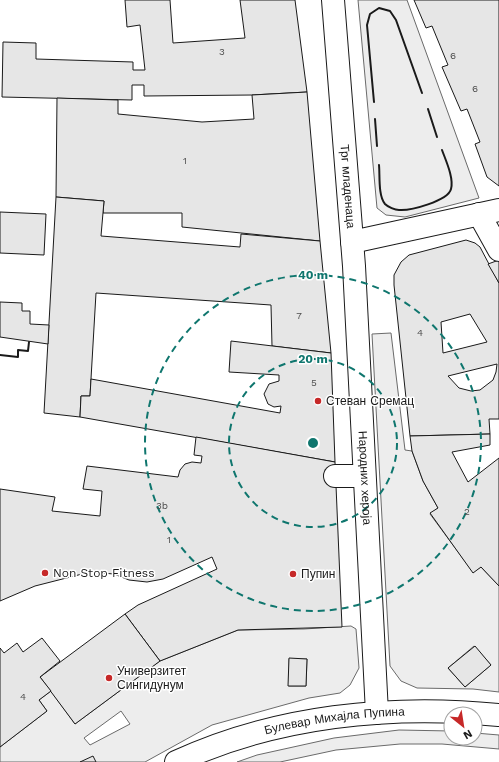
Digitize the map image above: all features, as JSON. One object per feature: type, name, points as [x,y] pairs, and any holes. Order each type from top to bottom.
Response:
[{"type":"street","name":"Трг младенаца","points":[[333,0],[352,242],[489,212]]},
{"type":"street","points":[[489,212],[499,250]]},
{"type":"street","name":"Народних хероја","points":[[352,242],[377,712]]},
{"type":"street","points":[[335,476],[364,476]]},
{"type":"street","name":"Булевар Михајла Пупина","points":[[176,762],[225,742],[324,718],[377,712],[461,711],[499,715]]},
{"type":"shaded area","points":[[358,0],[407,0],[479,198],[405,217],[386,215],[377,208]]},
{"type":"shaded area","points":[[391,333],[405,450],[412,451],[423,481],[438,508],[430,514],[473,572],[481,567],[499,586],[499,692],[473,689],[417,688],[401,681],[390,666],[372,334]],"holes":[[[474,646],[491,665],[465,687],[448,668]]]},
{"type":"shaded area","points":[[351,626],[356,629],[359,668],[350,685],[340,693],[309,698],[212,725],[145,762],[0,762],[0,747],[47,711],[39,700],[51,691],[75,724],[160,661],[238,630],[304,629]],"holes":[[[289,659],[307,659],[306,686],[289,686]],[[121,711],[130,724],[90,745],[84,738]]]},
{"type":"shaded area","points":[[399,730],[443,731],[443,744],[400,744],[336,750],[280,762],[237,762],[257,755],[334,738]]},
{"type":"shaded area","points":[[483,734],[499,735],[499,749],[465,746],[483,746]]},
{"type":"building","points":[[125,0],[170,0],[173,43],[245,38],[240,0],[295,0],[307,92],[252,95],[144,96],[144,85],[132,85],[132,100],[2,97],[3,42],[36,43],[36,59],[133,62],[133,70],[145,70],[140,25],[127,27]]},
{"type":"building","points":[[414,0],[499,0],[499,186],[487,177],[475,144],[480,142],[467,109],[461,111],[442,67],[448,65],[432,26],[426,28]]},
{"type":"building","points":[[307,92],[320,241],[182,227],[182,213],[103,213],[104,201],[56,197],[57,98],[118,100],[118,114],[202,122],[254,119],[252,95]]},
{"type":"building","points":[[56,197],[104,201],[101,236],[240,247],[241,234],[320,241],[331,353],[272,346],[271,305],[96,293],[90,396],[81,396],[80,417],[44,413]]},
{"type":"building","points":[[0,212],[46,214],[44,255],[0,253]]},
{"type":"building","points":[[466,240],[475,243],[480,247],[499,283],[499,419],[489,419],[490,434],[410,436],[394,285],[394,275],[401,262],[409,255]],"holes":[[[470,314],[487,342],[443,353],[441,322]],[[497,364],[493,380],[480,390],[471,391],[459,388],[448,376]]]},
{"type":"building","points":[[499,260],[499,283],[488,264]]},
{"type":"building","points":[[0,302],[22,303],[22,311],[30,311],[30,324],[49,325],[48,344],[0,337]]},
{"type":"building","points":[[231,341],[331,353],[335,462],[80,417],[81,396],[90,396],[91,379],[280,413],[281,406],[274,407],[268,404],[264,394],[269,384],[279,381],[279,375],[229,372]]},
{"type":"building","points":[[490,434],[490,445],[452,452],[468,482],[499,458],[499,586],[481,567],[473,573],[430,513],[438,508],[423,481],[412,451],[410,436]]},
{"type":"building","points":[[196,437],[335,462],[342,627],[238,630],[160,661],[125,614],[138,605],[217,569],[212,557],[163,579],[147,582],[129,580],[114,574],[90,572],[35,586],[0,601],[0,489],[55,497],[52,511],[100,516],[102,491],[83,489],[87,466],[178,477],[180,470],[185,464],[192,462],[201,463],[202,456],[194,455]]},
{"type":"building","points":[[125,614],[160,661],[75,724],[40,677]]},
{"type":"building","points":[[42,638],[60,661],[40,677],[51,691],[39,700],[47,711],[0,747],[0,648],[4,653],[17,643],[23,652]]},
{"type":"building","points":[[475,646],[491,665],[465,687],[448,668]]},
{"type":"building","points":[[289,658],[307,659],[306,686],[288,686]]},
{"type":"building","points":[[93,756],[96,762],[80,762]]},
{"type":"wall","points":[[374,102],[367,25],[370,14],[379,8],[390,11],[396,20],[422,93]]},
{"type":"wall","points":[[428,109],[437,137]]},
{"type":"wall","points":[[375,119],[377,146]]},
{"type":"wall","points":[[379,165],[380,191],[385,204],[397,210],[411,209],[436,201],[443,197],[451,189],[451,175],[442,150]]},
{"type":"wall","points":[[0,355],[18,357],[18,350],[28,351],[29,342]]},
{"type":"place","name":"Стеван Сремац","points":[[318,401]]},
{"type":"place","name":"Non Stop Fitness","points":[[45,573]]},
{"type":"place","name":"Пупин","points":[[293,574]]},
{"type":"place","name":"Универзитет Сингидунум","points":[[109,678]]}]
